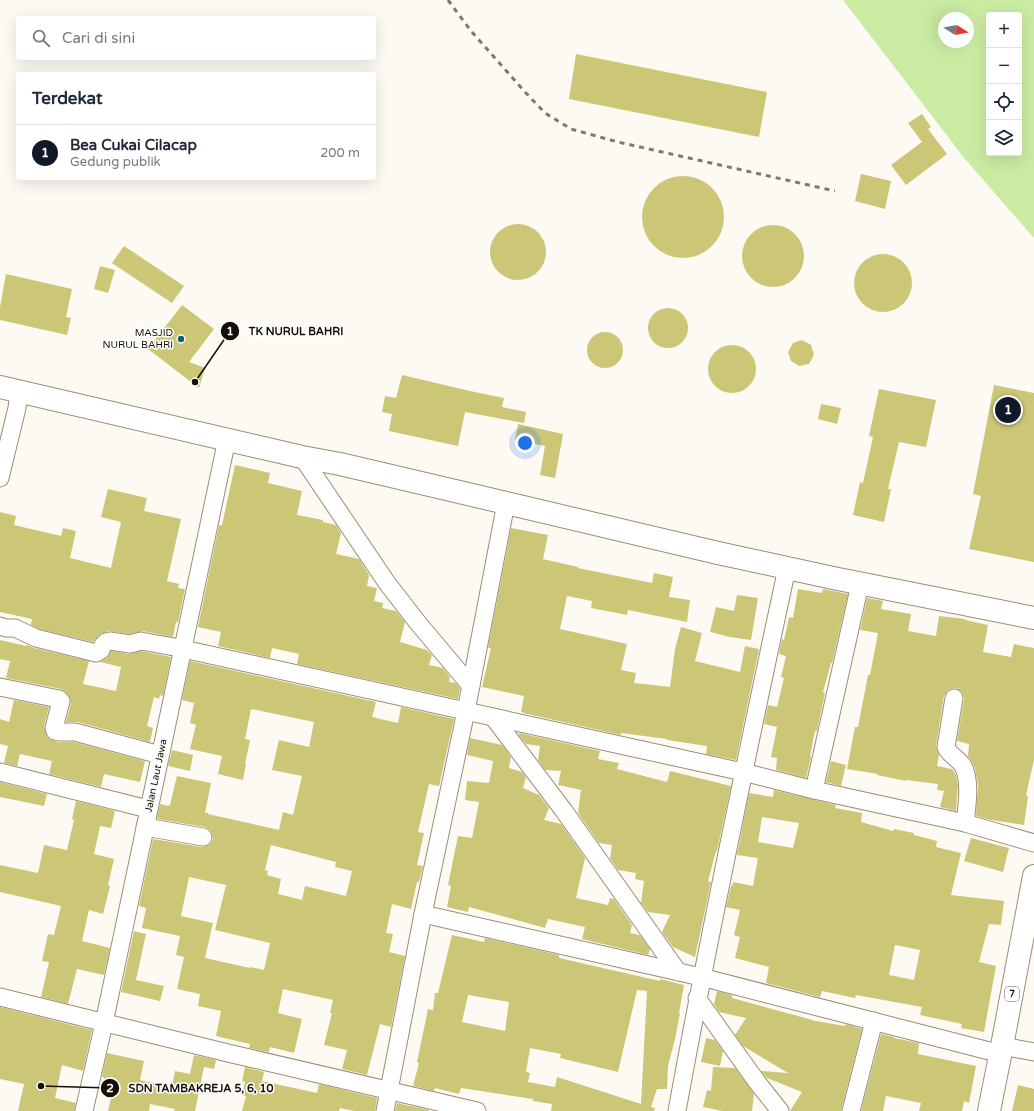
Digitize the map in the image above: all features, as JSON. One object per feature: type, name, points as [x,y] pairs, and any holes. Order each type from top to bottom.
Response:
[{"type":"main road","points":[[9,389],[227,440],[506,502],[718,553],[860,584],[1034,618]]},
{"type":"main road","name":"7","points":[[989,1111],[1029,930],[1034,876]]},
{"type":"street","points":[[0,478],[17,408],[9,389]]},
{"type":"street","name":"Jalan Laut Jawa","points":[[84,1111],[104,1023],[227,440]]},
{"type":"street","points":[[302,457],[387,583],[418,623],[471,686]]},
{"type":"street","points":[[385,1111],[423,914],[471,686],[506,502]]},
{"type":"street","points":[[677,1111],[697,998],[743,772],[787,568]]},
{"type":"street","points":[[814,790],[860,584]]},
{"type":"street","points":[[0,626],[14,628],[36,638],[96,653],[101,650],[106,642],[110,641],[130,644],[141,641],[743,772],[814,790],[965,823],[1034,842]]},
{"type":"street","points":[[0,687],[61,701],[54,728],[55,730],[61,732],[75,732],[160,755]]},
{"type":"street","points":[[954,698],[946,747],[947,750],[963,766],[966,774],[968,798],[965,823]]},
{"type":"street","points":[[493,717],[564,811],[678,972]]},
{"type":"street","points":[[0,772],[148,809]]},
{"type":"street","points":[[145,827],[203,837]]},
{"type":"street","points":[[423,914],[702,977],[874,1021],[1002,1050],[1034,1052]]},
{"type":"street","points":[[0,998],[477,1111]]},
{"type":"street","points":[[697,998],[757,1082],[780,1111]]},
{"type":"street","points":[[851,1111],[874,1021]]},
{"type":"shaded area","points":[[843,0],[1034,0],[1034,238],[965,159]]},
{"type":"building","points":[[576,54],[767,92],[759,137],[569,99]]},
{"type":"building","points":[[922,114],[931,127],[928,129],[947,154],[906,185],[891,165],[922,142],[908,123]]},
{"type":"building","points":[[861,174],[891,181],[885,209],[855,201]]},
{"type":"building","points":[[683,176],[699,180],[712,188],[720,201],[724,217],[720,233],[712,246],[699,254],[683,258],[667,254],[654,246],[646,233],[642,217],[646,201],[654,188],[667,180]]},
{"type":"building","points":[[518,224],[529,226],[538,232],[544,241],[546,252],[544,263],[538,272],[529,278],[518,280],[507,278],[498,272],[492,263],[490,252],[492,241],[498,232],[507,226]]},
{"type":"building","points":[[773,225],[790,230],[795,234],[799,239],[804,256],[799,273],[795,278],[790,282],[773,287],[756,282],[751,278],[747,273],[742,256],[747,239],[751,234],[756,230]]},
{"type":"building","points":[[124,246],[184,286],[172,303],[112,263]]},
{"type":"building","points":[[883,254],[899,259],[907,267],[912,283],[907,299],[899,307],[883,312],[867,307],[859,299],[854,283],[859,267],[867,259]]},
{"type":"building","points":[[100,266],[115,270],[108,293],[94,289]]},
{"type":"building","points":[[6,274],[72,289],[66,317],[71,318],[67,335],[0,320],[0,307]]},
{"type":"building","name":"MASJID NURUL BAHRI","points":[[182,305],[214,329],[189,362],[205,368],[199,388],[148,349]]},
{"type":"building","points":[[664,308],[672,308],[679,311],[685,317],[688,328],[685,339],[679,345],[672,348],[664,348],[657,345],[651,339],[648,332],[648,324],[651,317],[657,311]]},
{"type":"building","points":[[609,332],[618,337],[622,343],[622,357],[618,363],[609,368],[601,368],[592,363],[588,357],[587,346],[592,337],[598,333]]},
{"type":"building","points":[[802,340],[811,345],[814,355],[809,364],[799,366],[791,361],[788,352],[793,343]]},
{"type":"building","points":[[727,345],[737,345],[749,352],[756,364],[756,374],[749,386],[737,393],[727,393],[719,389],[712,382],[708,374],[708,364],[712,356],[719,349]]},
{"type":"building","points":[[402,375],[504,398],[502,407],[526,412],[524,423],[465,412],[458,446],[389,431],[392,414],[382,412],[385,396],[396,398]]},
{"type":"building","points":[[994,385],[1034,393],[1034,562],[969,549],[981,496],[973,494]]},
{"type":"building","points":[[879,389],[936,400],[926,447],[899,442],[888,489],[891,489],[884,522],[853,515],[860,482],[863,483],[873,437],[869,436]]},
{"type":"building","points":[[821,404],[841,408],[837,424],[818,419]]},
{"type":"building","points":[[518,424],[563,434],[555,478],[540,475],[545,446],[515,440]]},
{"type":"building","points":[[235,465],[270,473],[268,483],[302,491],[297,515],[323,520],[323,522],[336,525],[341,533],[336,554],[359,559],[369,575],[367,586],[377,588],[374,601],[383,603],[382,608],[396,611],[405,622],[400,642],[427,650],[432,655],[429,665],[443,668],[450,677],[449,682],[456,683],[460,689],[458,699],[297,664],[299,654],[272,648],[270,658],[218,646],[221,632],[198,627],[219,525],[222,525]]},
{"type":"building","points":[[108,489],[147,498],[144,511],[181,519],[167,581],[179,584],[178,588],[185,589],[178,622],[176,622],[173,637],[143,631],[129,634],[108,631],[99,635],[93,642],[39,629],[31,625],[32,619],[0,612],[0,512],[16,516],[14,525],[61,536],[63,528],[76,531],[70,558],[111,568],[121,522],[101,517]]},
{"type":"building","points":[[511,528],[548,535],[543,559],[578,568],[652,583],[654,573],[673,577],[669,597],[690,600],[687,622],[628,610],[627,615],[591,608],[592,601],[567,596],[560,629],[627,644],[621,670],[636,673],[634,683],[670,687],[675,649],[681,627],[702,633],[695,661],[740,672],[745,646],[759,649],[736,760],[706,754],[707,746],[621,733],[621,735],[523,713],[521,712],[524,696],[482,687],[491,648],[488,648]]},
{"type":"building","points":[[798,589],[822,593],[823,589],[848,594],[832,663],[823,692],[825,693],[817,731],[815,731],[806,778],[776,770],[777,758],[771,757],[777,727],[764,724],[768,705],[777,707],[784,678],[781,677],[786,656],[779,654],[789,617],[793,618]]},
{"type":"building","points":[[737,595],[758,598],[751,640],[710,632],[716,607],[734,611]]},
{"type":"building","points":[[867,598],[883,601],[881,609],[911,614],[908,631],[936,636],[939,616],[965,619],[988,625],[983,652],[1011,657],[1014,644],[1034,648],[1034,760],[1026,795],[1028,796],[1024,825],[976,816],[978,785],[975,768],[968,756],[969,744],[957,741],[964,699],[961,691],[956,688],[947,691],[944,696],[936,746],[939,755],[937,766],[952,769],[956,775],[958,786],[956,811],[940,807],[944,791],[937,790],[938,784],[906,781],[877,775],[878,774],[847,769],[855,727],[858,727],[868,675],[870,675],[878,633],[860,630]]},
{"type":"building","points":[[0,640],[27,645],[89,661],[83,684],[116,691],[121,667],[100,662],[107,658],[111,651],[129,654],[141,651],[171,657],[163,696],[160,695],[159,699],[154,697],[147,726],[153,728],[150,742],[78,722],[66,722],[71,703],[66,692],[61,689],[6,678],[10,661],[0,659]]},
{"type":"building","points":[[190,661],[376,702],[372,717],[398,723],[401,707],[454,719],[439,786],[429,784],[418,832],[424,833],[417,865],[423,866],[419,882],[417,882],[411,909],[392,904],[386,933],[393,934],[389,952],[405,956],[391,1027],[380,1024],[367,1075],[342,1069],[347,1050],[324,1045],[332,1013],[330,1013],[333,1000],[283,989],[278,1013],[302,1019],[294,1053],[270,1047],[269,1052],[249,1048],[250,1044],[216,1036],[221,1011],[198,1006],[200,994],[177,989],[184,957],[176,955],[180,936],[142,928],[146,908],[139,906],[153,839],[202,847],[210,844],[213,839],[210,830],[205,827],[157,819],[160,804],[170,805],[177,776],[211,783],[205,813],[279,830],[283,812],[293,815],[302,776],[272,770],[279,740],[309,747],[314,722],[251,709],[245,739],[250,740],[243,780],[218,774],[222,756],[190,749],[196,725],[190,723],[194,703],[182,700]],"holes":[[[271,845],[336,862],[335,867],[352,871],[346,896],[305,886],[302,900],[278,894],[281,879],[267,875],[268,871],[265,870]],[[189,877],[226,885],[215,930],[270,943],[264,970],[205,958],[213,923],[181,916]]]},
{"type":"building","points":[[14,700],[49,707],[44,726],[49,739],[59,742],[74,742],[145,761],[140,782],[104,774],[101,787],[49,774],[52,761],[20,754],[17,766],[4,763],[8,746],[0,744],[0,719],[9,722]]},
{"type":"building","points":[[519,733],[600,751],[598,759],[619,763],[617,769],[667,782],[670,771],[731,786],[717,851],[708,881],[711,882],[695,957],[673,947],[662,932],[670,915],[648,912],[641,903],[644,881],[635,879],[636,873],[618,870],[610,858],[612,845],[599,843],[578,813],[581,790],[558,785],[561,771],[545,770],[538,760],[540,746],[526,744]]},
{"type":"building","points":[[470,738],[502,745],[511,757],[509,768],[522,772],[526,777],[523,788],[539,795],[549,808],[544,820],[561,824],[585,858],[576,898],[608,905],[610,898],[614,899],[632,925],[630,933],[640,935],[650,949],[648,955],[582,939],[585,927],[548,919],[545,928],[469,907],[468,912],[447,907],[451,886],[448,885],[458,836],[472,838],[479,802],[465,800],[467,781],[489,783],[493,761],[467,755]]},
{"type":"building","points":[[172,750],[193,755],[190,771],[168,766]]},
{"type":"building","points":[[831,761],[846,765],[841,786],[826,782]]},
{"type":"building","points":[[0,782],[47,794],[44,806],[0,797]]},
{"type":"building","points":[[774,790],[836,805],[835,808],[862,813],[861,822],[893,831],[894,829],[914,833],[914,835],[937,841],[936,847],[961,853],[951,895],[1004,901],[1001,925],[989,924],[979,962],[996,966],[984,1032],[961,1028],[962,1024],[920,1015],[922,1007],[856,995],[855,998],[822,991],[820,997],[766,983],[769,967],[735,958],[740,937],[734,935],[740,910],[726,907],[733,882],[753,886],[758,858],[737,855],[749,793],[773,797]],"holes":[[[762,817],[799,823],[793,848],[758,842]],[[895,945],[920,950],[914,980],[889,975]]]},
{"type":"building","points":[[76,801],[115,811],[111,828],[100,826],[94,854],[114,859],[108,885],[110,886],[103,914],[89,910],[82,941],[110,948],[104,975],[77,969],[68,1004],[41,997],[49,962],[42,961],[48,934],[54,935],[61,906],[0,892],[0,865],[38,873],[44,845],[67,850],[74,820],[72,819]]},
{"type":"building","points":[[971,838],[1009,848],[1003,872],[964,861]]},
{"type":"building","points":[[134,931],[146,934],[136,980],[164,986],[160,1001],[121,992]]},
{"type":"building","points":[[452,935],[484,942],[485,938],[559,955],[559,958],[684,985],[675,1039],[668,1066],[667,1089],[657,1089],[651,1107],[655,1108],[654,1111],[551,1111],[552,1104],[533,1101],[533,1099],[461,1088],[459,1094],[435,1088],[434,1091],[413,1086],[419,1063],[417,1062],[428,1009],[433,1010],[435,993],[438,993]],"holes":[[[637,990],[647,991],[641,1104],[557,1077],[555,1087],[528,1082],[530,1073],[526,1072],[530,1048],[561,1054],[560,1058],[618,1072]],[[468,995],[509,1002],[505,1031],[462,1022]]]},
{"type":"building","points":[[717,991],[732,995],[732,998],[816,1021],[845,1026],[846,1024],[862,1029],[841,1111],[790,1111],[802,1092],[767,1078],[761,1071],[788,1073],[743,1046],[735,1035],[746,1018],[719,1012],[714,1004]]},
{"type":"building","points":[[0,1007],[92,1030],[83,1071],[62,1065],[55,1098],[76,1103],[74,1111],[18,1111],[24,1084],[0,1079]]},
{"type":"building","points":[[881,1034],[919,1043],[918,1054],[976,1066],[969,1103],[964,1101],[962,1111],[919,1111],[921,1103],[886,1096],[883,1111],[861,1111]]},
{"type":"building","points":[[706,1038],[715,1040],[723,1051],[720,1066],[701,1062]]},
{"type":"building","points":[[107,1053],[144,1061],[140,1080],[172,1087],[175,1071],[190,1074],[194,1055],[216,1060],[214,1069],[204,1067],[195,1111],[174,1111],[175,1109],[150,1104],[149,1111],[108,1111],[113,1089],[102,1087],[104,1077],[102,1077]]},
{"type":"building","points":[[245,1067],[264,1072],[262,1081],[317,1093],[319,1084],[377,1098],[375,1111],[354,1111],[340,1108],[339,1111],[242,1111],[246,1096],[242,1095],[245,1082],[242,1081]]},
{"type":"building","points":[[713,1067],[735,1068],[754,1094],[752,1111],[722,1111],[703,1107],[707,1090],[711,1091]]},
{"type":"building","points":[[1018,1085],[1034,1089],[1034,1111],[1012,1111]]},
{"type":"building","points":[[397,1103],[429,1110],[429,1111],[395,1111]]},
{"type":"railway","points":[[448,0],[471,31],[545,113],[571,129],[618,142],[835,191]]},
{"type":"place","name":"MASJID NURUL BAHRI","points":[[181,339]]},
{"type":"place","name":"TK NURUL BAHRI","points":[[195,382]]},
{"type":"place","name":"Bea Cukai Cilacap","points":[[1008,410]]},
{"type":"place","name":"SDN TAMBAKREJA 5, 6, 10","points":[[41,1086]]}]
